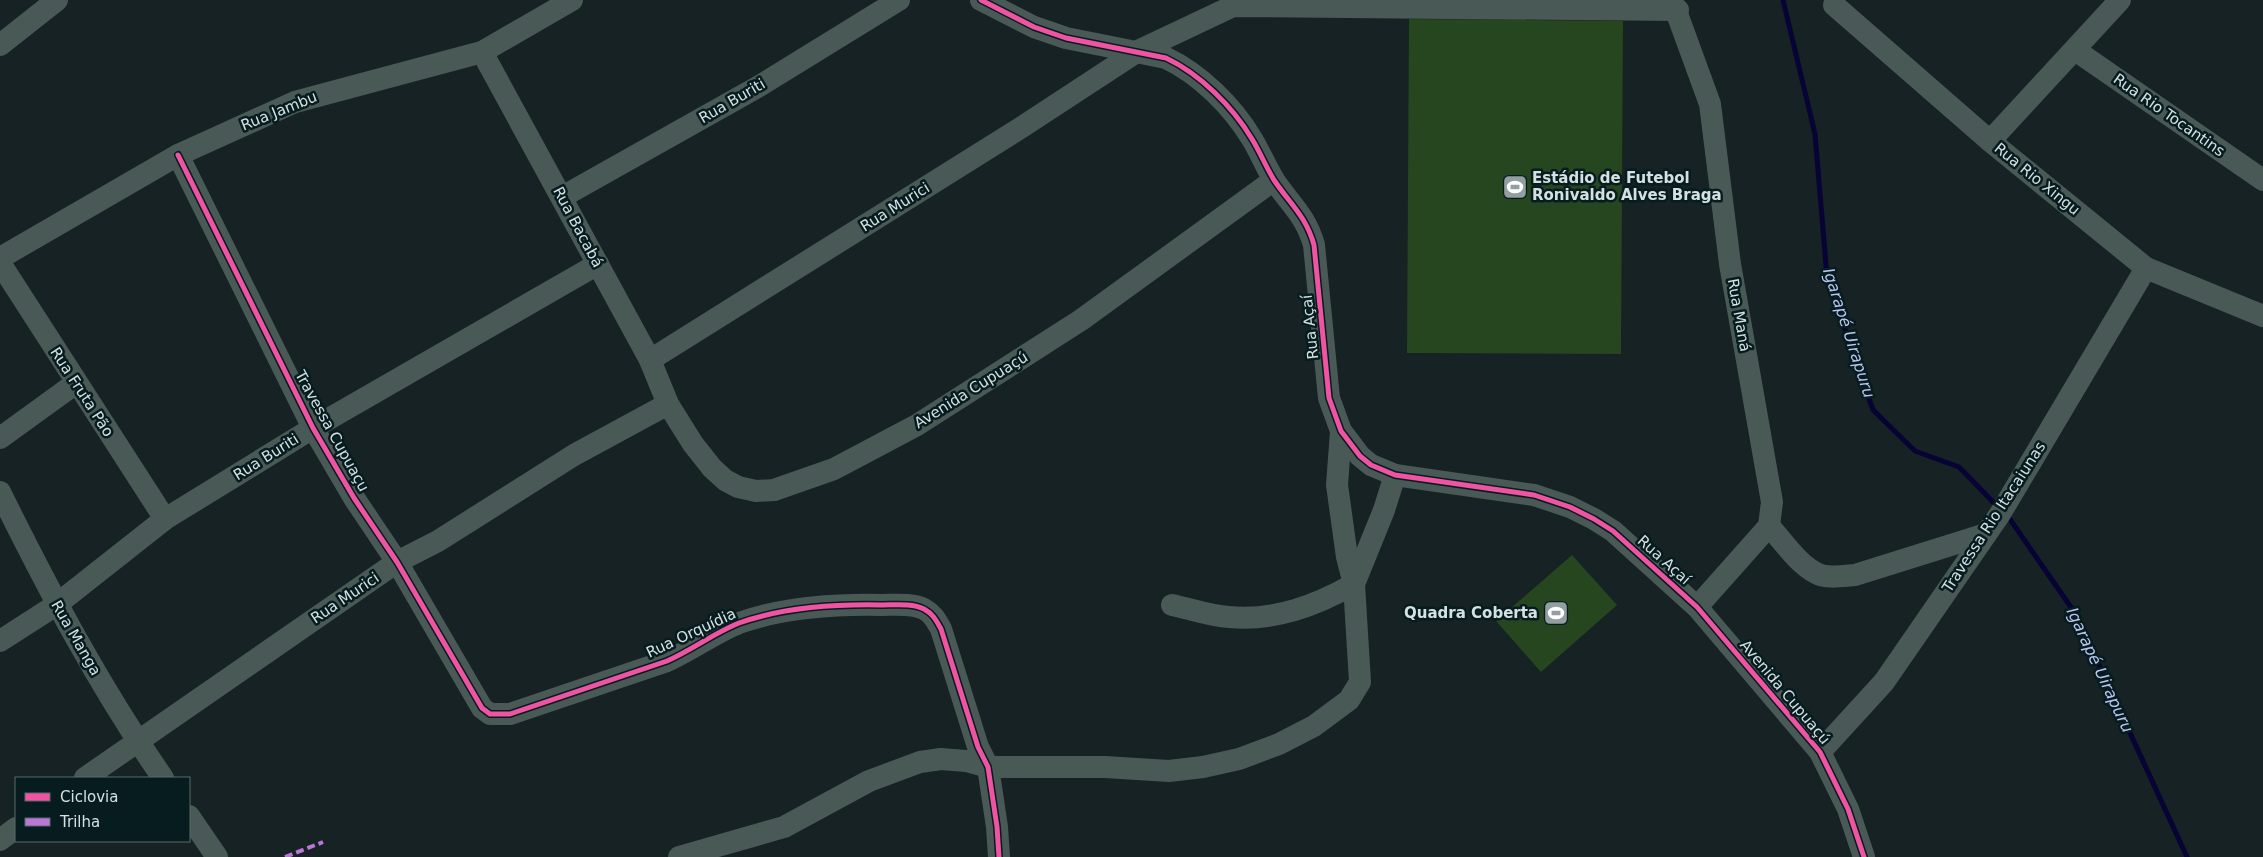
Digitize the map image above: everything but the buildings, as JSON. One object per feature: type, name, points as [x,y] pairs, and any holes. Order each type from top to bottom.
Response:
[{"type":"street","points":[[0,45],[57,0]]},
{"type":"street","name":"Rua Jambu","points":[[0,258],[178,155],[295,102],[482,52],[572,0]]},
{"type":"street","name":"Rua Buriti","points":[[562,197],[761,85],[899,0]]},
{"type":"street","name":"Rua Açaí","points":[[980,0],[1034,27],[1066,38],[1166,58],[1182,65],[1220,97],[1251,138],[1274,180],[1304,219],[1314,245],[1329,398],[1341,431],[1360,456],[1371,465],[1395,475],[1534,495],[1570,507],[1613,531],[1696,607]]},
{"type":"street","points":[[1990,141],[2120,0]]},
{"type":"street","points":[[1232,3],[1675,5]]},
{"type":"street","name":"Rua Murici","points":[[650,360],[1022,127],[1138,51],[1232,3]]},
{"type":"street","name":"Rua Maná","points":[[1675,5],[1710,104],[1730,264],[1770,486],[1772,516],[1769,526]]},
{"type":"street","name":"Rua Rio Xingu","points":[[1834,5],[1990,141],[2146,268],[2263,316]]},
{"type":"street","name":"Rua Rio Tocantins","points":[[2075,50],[2263,180]]},
{"type":"street","name":"Rua Bacabá","points":[[482,52],[650,360],[668,404]]},
{"type":"street","name":"Travessa Cupuaçu","points":[[178,155],[312,428],[354,498],[397,562],[482,708]]},
{"type":"street","name":"Avenida Cupuaçú","points":[[668,404],[693,444],[712,468],[725,480],[738,487],[756,491],[774,490],[834,469],[917,425],[1081,320],[1274,180]]},
{"type":"street","name":"Rua Fruta Pão","points":[[0,263],[165,520]]},
{"type":"street","name":"Rua Buriti","points":[[0,640],[56,605],[165,520],[312,428],[598,264]]},
{"type":"street","name":"Travessa Rio Itacaiunas","points":[[1820,752],[1884,682],[2000,514],[2146,268]]},
{"type":"street","points":[[0,438],[76,383]]},
{"type":"street","name":"Rua Murici","points":[[86,777],[397,562],[438,541],[574,455],[668,404]]},
{"type":"street","points":[[679,857],[784,827],[869,781],[898,768],[941,759],[966,761],[988,767],[1105,767],[1169,771],[1203,767],[1247,756],[1279,744],[1314,726],[1349,700],[1360,682],[1354,584],[1347,557],[1338,485],[1341,431]]},
{"type":"street","points":[[1172,605],[1228,617],[1258,618],[1283,614],[1309,606],[1354,584],[1384,510],[1395,475]]},
{"type":"street","name":"Rua Manga","points":[[0,492],[56,605],[137,741],[162,777]]},
{"type":"street","points":[[1696,607],[1769,526],[1801,561],[1817,574],[1833,576],[1855,575],[1986,534]]},
{"type":"street","name":"Rua Orquídia","points":[[482,708],[490,714],[510,714],[667,661],[686,653],[736,624],[770,614],[834,606],[903,605],[922,608],[933,614],[941,629],[978,747],[988,767],[997,827],[999,857]]},
{"type":"street","name":"Avenida Cupuaçú","points":[[1696,607],[1820,752],[1848,809],[1864,857]]},
{"type":"street","points":[[190,817],[217,857]]},
{"type":"street","points":[[0,840],[15,829]]},
{"type":"green space","name":"Estádio de Futebol Ronivaldo Alves Braga","points":[[1409,19],[1623,21],[1621,354],[1407,353]]},
{"type":"green space","name":"Quadra Coberta","points":[[1572,555],[1617,605],[1541,672],[1496,621]]},
{"type":"waterway","name":"Igarapé Uirapuru","points":[[1783,0],[1815,134],[1827,277],[1873,410],[1915,451],[1959,467],[1997,506]]},
{"type":"waterway","name":"Igarapé Uirapuru","points":[[2007,515],[2075,613],[2187,857]]},
{"type":"marked path","points":[[285,857],[323,842]]},
{"type":"cycle path","points":[[981,0],[1034,27],[1066,38],[1166,58],[1191,73],[1215,92],[1244,127],[1274,180],[1302,218],[1311,235],[1314,245],[1329,398],[1341,431],[1360,456],[1371,465],[1395,475],[1534,495],[1570,507],[1613,531],[1697,607],[1820,752],[1848,809],[1864,857]]},
{"type":"cycle path","points":[[178,155],[313,428],[354,498],[397,562],[482,708],[490,714],[510,714],[667,661],[730,627],[774,613],[846,605],[903,605],[919,607],[932,615],[941,629],[978,747],[988,767],[997,827],[999,857]]},
{"type":"place","name":"Estádio de Futebol Ronivaldo Alves Braga","points":[[1515,187]]},
{"type":"place","name":"Quadra Coberta","points":[[1556,613]]}]
